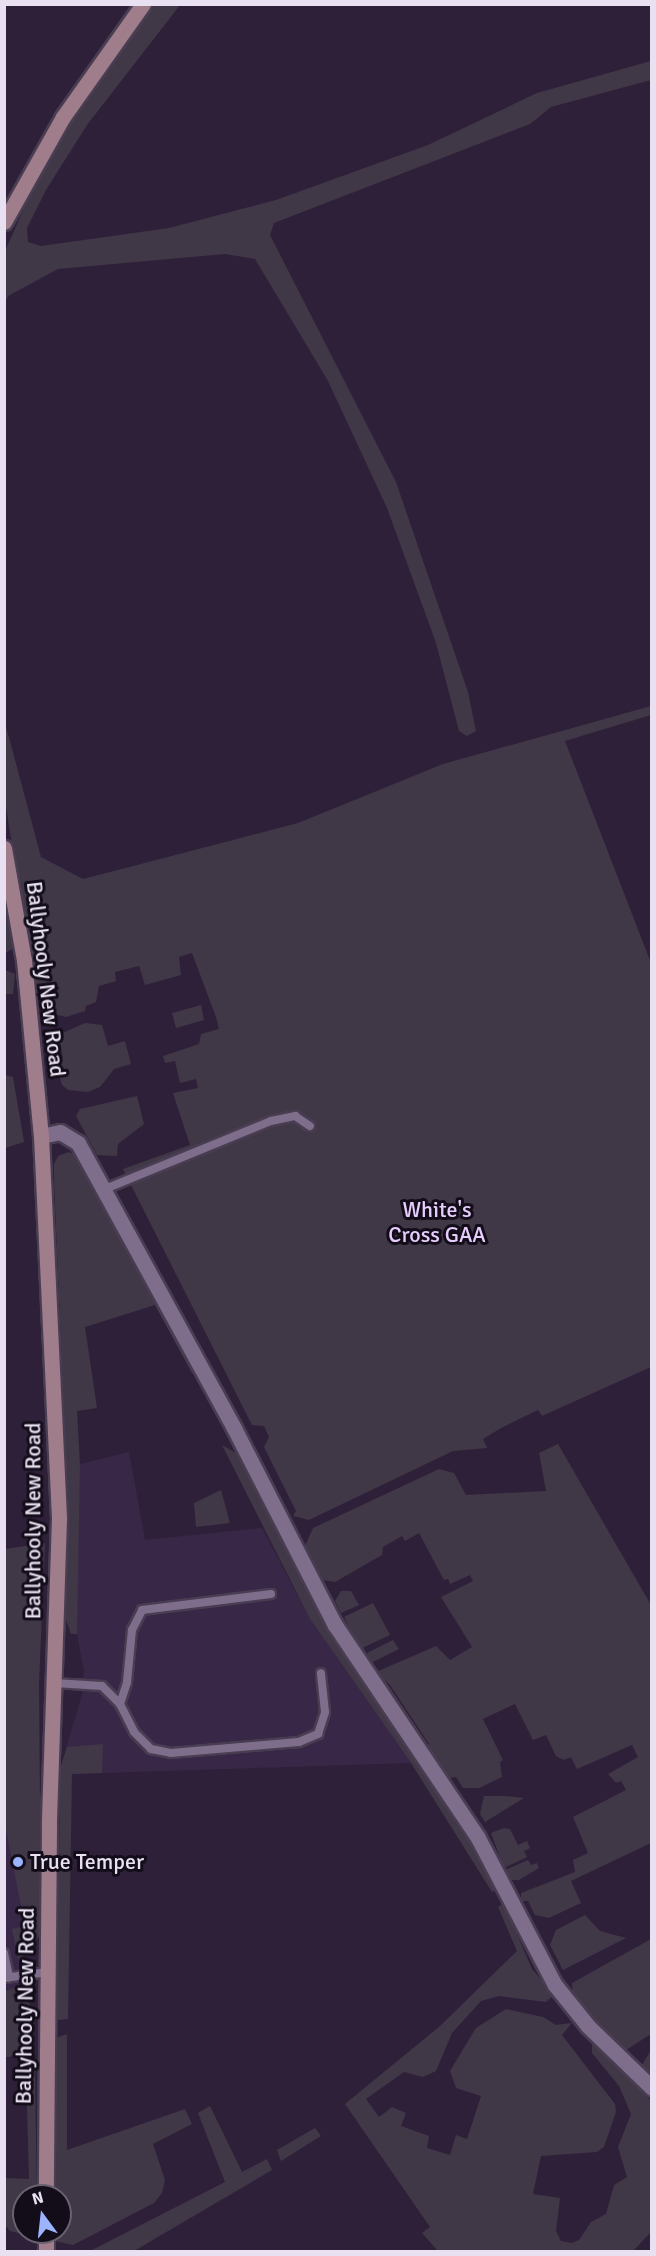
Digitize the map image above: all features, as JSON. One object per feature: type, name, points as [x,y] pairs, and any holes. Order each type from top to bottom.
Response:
[{"type":"main road","points":[[4,222],[63,117],[143,4]]},
{"type":"main road","name":"Ballyhooly New Road","points":[[4,848],[24,960],[41,1136],[59,1518],[48,1972],[46,2184]]},
{"type":"street","points":[[41,1136],[70,1135],[105,1189],[335,1625],[477,1836],[555,1985],[588,2026],[651,2088]]},
{"type":"lane","points":[[105,1189],[271,1121],[295,1116],[310,1126]]},
{"type":"lane","points":[[120,1704],[127,1682],[132,1630],[142,1611],[271,1594]]},
{"type":"lane","points":[[55,1683],[102,1686],[120,1704],[134,1731],[151,1749],[171,1752],[299,1742],[318,1734],[325,1712],[321,1674]]},
{"type":"lane","points":[[4,1953],[7,1977],[48,1972]]},
{"type":"shaded area","points":[[129,1452],[145,1540],[262,1528],[310,1619],[411,1763],[72,1774],[60,1769],[82,1695],[84,1671],[77,1634],[77,1465]]},
{"type":"shaded area","points":[[5,1689],[29,1920],[19,1962],[22,2055],[5,2057]]},
{"type":"green space","points":[[154,5],[180,5],[87,125],[46,190],[27,228],[28,242],[41,246],[169,228],[276,200],[428,145],[537,93],[651,61],[651,80],[551,107],[530,124],[274,223],[270,235],[396,482],[468,692],[476,731],[467,736],[459,731],[436,643],[387,508],[328,381],[255,259],[225,254],[58,269],[8,296],[5,303],[5,251],[43,166],[89,93]]},
{"type":"green space","name":"White's Cross GAA","points":[[651,706],[651,715],[565,741],[651,963],[651,1367],[542,1416],[538,1410],[501,1428],[483,1439],[487,1448],[453,1451],[309,1520],[293,1516],[296,1511],[264,1447],[269,1437],[264,1426],[252,1425],[123,1169],[190,1145],[173,1093],[198,1088],[196,1079],[180,1083],[175,1061],[165,1063],[163,1056],[199,1044],[201,1034],[219,1029],[216,1017],[192,953],[179,957],[181,975],[145,985],[139,966],[115,972],[116,981],[99,986],[96,1002],[86,1006],[85,1011],[66,1017],[54,1014],[49,995],[36,994],[5,801],[4,719],[41,857],[83,879],[298,823],[443,764]]},
{"type":"green space","points":[[4,898],[14,948],[5,953],[4,953]]},
{"type":"green space","points":[[5,970],[15,974],[13,994],[5,994]]},
{"type":"green space","points":[[201,1005],[204,1020],[176,1028],[172,1013]]},
{"type":"green space","points":[[85,1023],[102,1025],[108,1046],[125,1041],[131,1064],[114,1069],[100,1087],[88,1092],[68,1090],[62,1085],[55,1061],[63,1058],[58,1035]]},
{"type":"green space","points":[[5,1075],[13,1077],[24,1142],[5,1148]]},
{"type":"green space","points":[[137,1096],[144,1124],[118,1144],[117,1156],[97,1155],[76,1116],[80,1109]]},
{"type":"green space","points":[[69,1152],[78,1156],[195,1371],[192,1373],[155,1305],[85,1327],[97,1408],[77,1411],[80,1464],[77,1634],[71,1634],[66,1620],[66,1467],[54,1180],[54,1164],[58,1156]]},
{"type":"green space","points":[[558,1444],[651,1605],[651,1843],[571,1881],[581,1903],[549,1918],[535,1915],[528,1901],[521,1901],[521,1893],[575,1872],[573,1860],[588,1853],[573,1817],[626,1790],[621,1781],[616,1783],[608,1774],[638,1757],[632,1745],[577,1769],[571,1757],[564,1760],[556,1756],[546,1735],[533,1740],[515,1704],[483,1719],[503,1760],[500,1762],[502,1777],[479,1788],[463,1788],[456,1777],[449,1778],[425,1747],[429,1744],[390,1685],[376,1672],[436,1646],[450,1660],[472,1647],[441,1597],[473,1581],[470,1575],[450,1584],[448,1579],[444,1580],[419,1533],[405,1541],[402,1536],[383,1547],[382,1555],[335,1582],[323,1580],[305,1546],[313,1528],[439,1469],[454,1473],[466,1495],[546,1491],[539,1453]]},
{"type":"green space","points":[[222,1445],[236,1453],[319,1614],[479,1851],[499,1889],[492,1892],[411,1763],[310,1619]]},
{"type":"green space","points":[[221,1490],[230,1523],[196,1527],[194,1503]]},
{"type":"green space","points":[[45,1543],[39,1683],[40,1935],[19,1962],[12,1929],[25,1926],[5,1825],[5,1549]]},
{"type":"green space","points":[[341,1591],[351,1591],[359,1605],[341,1613],[335,1601]]},
{"type":"green space","points":[[373,1603],[390,1635],[360,1649],[344,1617]]},
{"type":"green space","points":[[393,1640],[399,1649],[371,1663],[367,1653]]},
{"type":"green space","points":[[103,1744],[102,1773],[72,1774],[68,2019],[57,2020],[60,1769],[67,1747]]},
{"type":"green space","points":[[484,1796],[524,1798],[485,1822],[480,1814]]},
{"type":"green space","points":[[504,1828],[510,1829],[518,1845],[527,1841],[530,1848],[524,1851],[527,1857],[504,1868],[491,1833]]},
{"type":"green space","points":[[528,1860],[531,1865],[537,1863],[539,1868],[519,1880],[510,1880],[505,1870]]},
{"type":"green space","points":[[504,1903],[532,1969],[554,1995],[546,2002],[499,1996],[481,2001],[452,2033],[436,2071],[423,2077],[404,2072],[366,2099],[379,2117],[392,2107],[406,2113],[401,2126],[429,2136],[427,2148],[450,2155],[456,2135],[467,2139],[481,2096],[456,2088],[450,2071],[476,2028],[506,2009],[543,2017],[556,2025],[572,2023],[562,2035],[615,2104],[616,2112],[604,2147],[597,2152],[541,2156],[533,2194],[560,2198],[556,2231],[561,2241],[572,2243],[579,2240],[591,2222],[606,2214],[614,2185],[627,2177],[618,2147],[631,2114],[619,2086],[592,2053],[592,2045],[602,2049],[651,2101],[651,2232],[633,2251],[438,2251],[422,2233],[430,2227],[345,2104],[440,2026],[517,1951],[498,1907]]},
{"type":"green space","points":[[585,1915],[600,1931],[626,1938],[563,1970],[550,1945],[556,1930]]},
{"type":"green space","points":[[651,1939],[651,2034],[626,2050],[573,1999],[572,1983]]},
{"type":"green space","points":[[19,1987],[32,2008],[32,2054],[5,2057],[5,1991]]},
{"type":"green space","points":[[67,2034],[67,2150],[185,2109],[192,2124],[153,2144],[165,2180],[162,2193],[154,2203],[73,2245],[68,2244],[72,2244],[72,2184],[55,2184],[56,2038]]},
{"type":"green space","points":[[651,2050],[650,2066],[651,2079],[642,2065]]},
{"type":"green space","points":[[35,2071],[37,2184],[12,2184],[12,2232],[5,2225],[5,2178],[29,2179],[26,2072]]},
{"type":"green space","points":[[210,2106],[242,2172],[267,2159],[272,2170],[134,2251],[90,2251],[225,2182],[198,2113]]},
{"type":"green space","points":[[315,2128],[321,2136],[281,2161],[277,2150]]},
{"type":"place","name":"True Temper","points":[[18,1862]]}]
